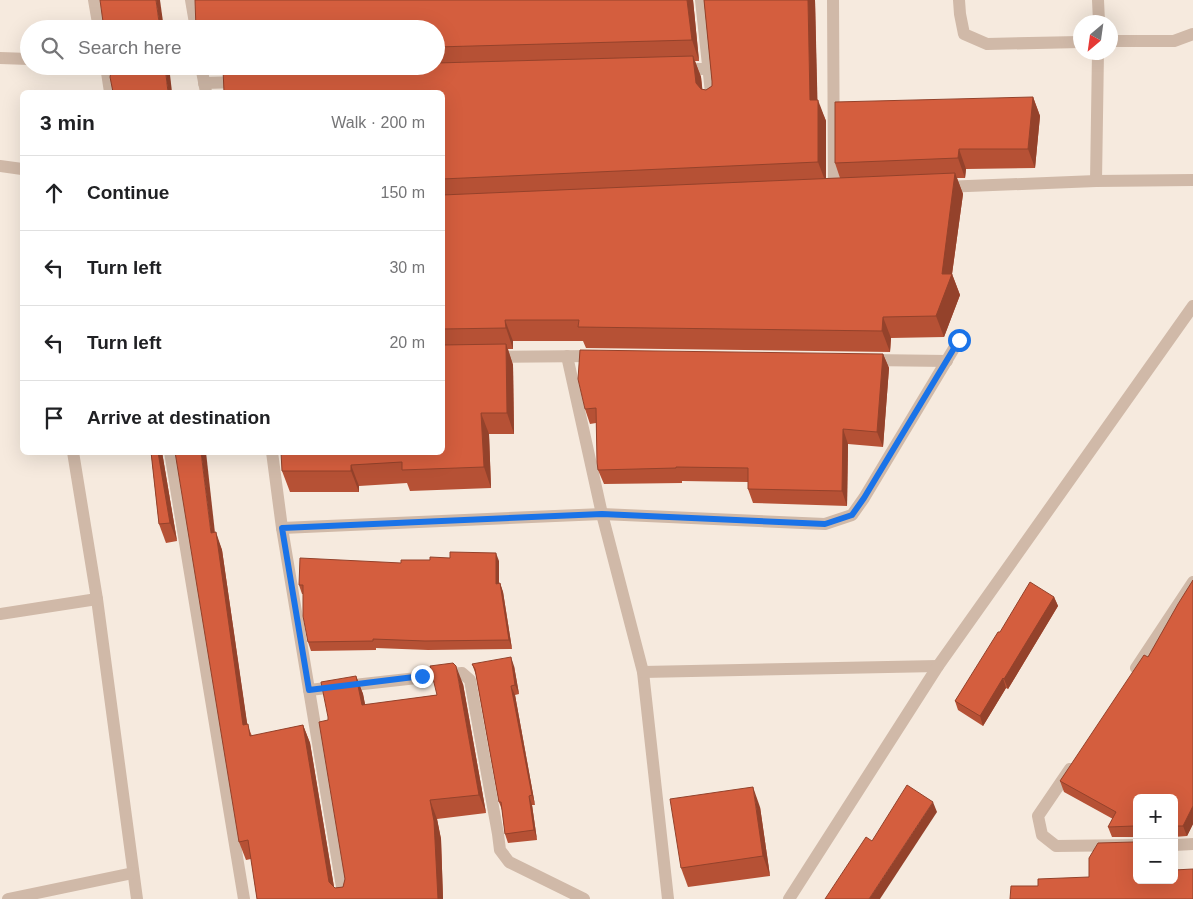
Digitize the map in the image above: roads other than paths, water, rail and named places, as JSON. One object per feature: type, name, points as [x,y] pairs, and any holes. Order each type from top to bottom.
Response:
[{"type":"street","points":[[94,0],[97,20]]},
{"type":"street","points":[[191,0],[194,20]]},
{"type":"street","points":[[701,0],[712,103]]},
{"type":"street","points":[[833,0],[834,191]]},
{"type":"street","points":[[959,0],[964,34],[987,44],[1073,42]]},
{"type":"street","points":[[1098,0],[1098,15]]},
{"type":"street","points":[[1118,41],[1174,41],[1193,34]]},
{"type":"street","points":[[0,58],[20,59]]},
{"type":"street","points":[[1096,181],[1098,60]]},
{"type":"street","points":[[668,70],[708,69]]},
{"type":"street","points":[[107,75],[110,90]]},
{"type":"street","points":[[203,75],[205,88],[253,82]]},
{"type":"street","points":[[0,166],[20,169]]},
{"type":"street","points":[[931,188],[1096,181],[1193,180]]},
{"type":"street","points":[[789,899],[938,666],[1193,306]]},
{"type":"street","points":[[282,528],[602,514],[825,524],[852,515],[959,340]]},
{"type":"street","points":[[566,356],[602,514],[643,672],[668,899]]},
{"type":"street","points":[[481,357],[606,356]]},
{"type":"street","points":[[859,360],[946,362]]},
{"type":"street","points":[[73,455],[97,599],[137,899]]},
{"type":"street","points":[[170,455],[244,899]]},
{"type":"street","points":[[272,455],[282,528],[344,899]]},
{"type":"street","points":[[1129,679],[1193,582]]},
{"type":"street","points":[[0,614],[97,599]]},
{"type":"street","points":[[643,672],[938,666]]},
{"type":"street","points":[[309,690],[462,673],[470,680],[500,850],[509,862],[584,899]]},
{"type":"street","points":[[1076,760],[1038,816],[1042,835],[1056,846],[1133,845]]},
{"type":"street","points":[[1178,845],[1193,844]]},
{"type":"street","points":[[8,899],[133,873]]}]
